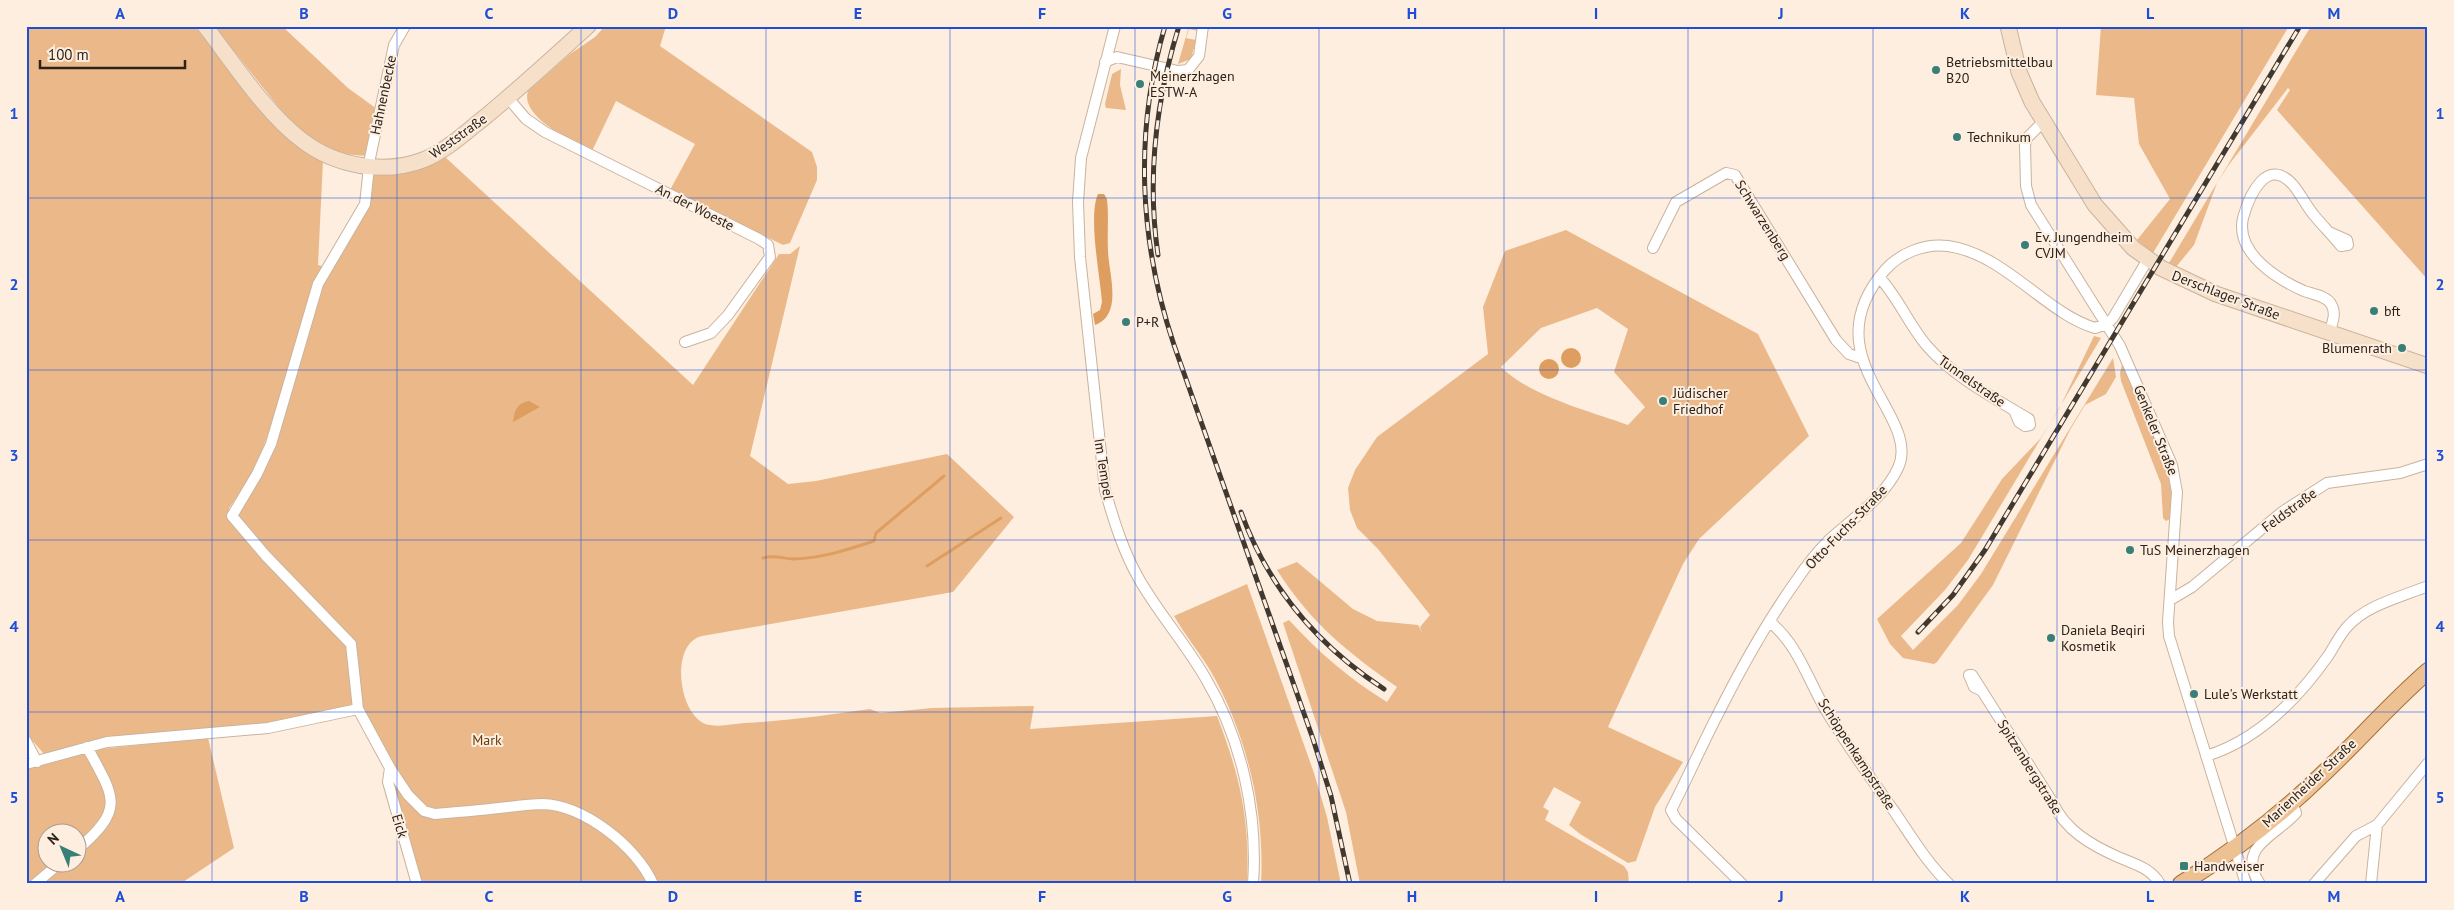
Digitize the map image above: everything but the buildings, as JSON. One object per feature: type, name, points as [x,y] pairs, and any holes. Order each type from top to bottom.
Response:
[{"type":"main road","name":"Weststraße","points":[[205,26],[271,109],[302,141],[332,157],[370,166],[398,166],[433,155],[453,142],[508,98],[588,26]]},
{"type":"main road","name":"Derschlager Straße","points":[[2008,26],[2019,72],[2044,121],[2101,213],[2120,235],[2148,260],[2193,284],[2428,366]]},
{"type":"main road","name":"Marienheider Straße","points":[[2181,884],[2235,849],[2292,802],[2324,773],[2383,711],[2428,671]]},
{"type":"street","name":"Hahnenbecke","points":[[358,709],[351,644],[266,556],[232,516],[257,474],[271,444],[318,284],[365,204],[370,166],[394,45],[405,26]]},
{"type":"street","name":"Im Tempel","points":[[1115,26],[1104,62],[1081,158],[1078,202],[1080,257],[1105,490],[1123,546],[1152,599],[1211,687],[1226,719],[1237,750],[1248,792],[1252,822],[1253,884]]},
{"type":"street","points":[[1104,62],[1117,57],[1178,71],[1188,70],[1198,56],[1203,26]]},
{"type":"street","name":"An der Woeste","points":[[508,98],[526,119],[545,132],[759,239],[768,246],[770,257],[728,315],[711,333],[685,342]]},
{"type":"street","name":"Genkeler Straße","points":[[2044,121],[2027,138],[2025,145],[2028,196],[2031,205],[2107,324],[2133,374],[2167,452],[2176,479],[2177,509],[2169,636],[2246,884]]},
{"type":"street","name":"Schwarzenberg","points":[[1653,248],[1673,207],[1680,198],[1726,173],[1735,175],[1836,340],[1849,354],[1861,358]]},
{"type":"street","points":[[2329,232],[2313,214],[2294,186],[2287,180],[2272,175],[2261,180],[2254,188],[2245,212],[2241,233],[2244,244],[2274,273],[2303,290],[2327,300],[2331,304],[2334,312],[2329,333]]},
{"type":"street","name":"Otto-Fuchs-Straße","points":[[1742,884],[1676,819],[1671,810],[1716,717],[1770,622],[1814,557],[1885,489],[1899,465],[1902,455],[1900,439],[1861,358],[1859,335],[1861,315],[1869,294],[1879,277],[1893,262],[1912,251],[1926,247],[1950,247],[2002,268],[2088,326],[2096,328],[2107,324]]},
{"type":"street","points":[[2107,324],[2148,260]]},
{"type":"street","name":"Tunnelstraße","points":[[1879,277],[1919,336],[1934,353],[1967,381],[2014,410]]},
{"type":"street","name":"Feldstraße","points":[[2170,600],[2192,587],[2282,512],[2327,483],[2400,473],[2428,464]]},
{"type":"street","points":[[2206,756],[2227,750],[2273,719],[2308,684],[2347,627],[2374,607],[2428,586]]},
{"type":"street","name":"Schöppenkampstraße","points":[[1770,622],[1783,633],[1793,647],[1823,705],[1849,747],[1921,850],[1949,884]]},
{"type":"street","name":"Spitzenbergstraße","points":[[1982,691],[2056,811],[2072,829],[2094,845],[2149,870],[2160,884]]},
{"type":"street","points":[[26,741],[31,763],[107,742],[268,728],[358,709],[390,768],[415,804],[424,811],[435,814],[543,804],[571,811],[603,826],[626,846],[648,871],[653,884]]},
{"type":"street","points":[[87,747],[109,788],[111,803],[102,827],[88,839]]},
{"type":"street","points":[[2314,884],[2356,836],[2377,825],[2428,763]]},
{"type":"street","name":"Eick","points":[[390,768],[388,782],[417,884]]},
{"type":"street","points":[[2260,884],[2253,867],[2253,853],[2259,845],[2296,813],[2292,802]]},
{"type":"street","points":[[2371,884],[2377,825]]},
{"type":"street","points":[[36,884],[50,872]]},
{"type":"green space","points":[[26,26],[194,26],[264,111],[295,144],[323,161],[318,265],[326,267],[254,474],[229,508],[229,518],[348,645],[356,708],[266,724],[44,754],[26,733]]},
{"type":"green space","points":[[214,26],[282,26],[348,88],[377,109],[366,156],[334,153],[292,124]]},
{"type":"green space","points":[[605,26],[666,26],[660,46],[812,152],[817,167],[817,180],[790,243],[783,245],[670,190],[695,144],[616,101],[592,151],[561,135],[540,119],[532,110],[527,101],[528,91],[570,54],[595,37]]},
{"type":"green space","points":[[1189,26],[1198,28],[1198,31],[1189,29],[1186,38],[1196,40],[1191,59],[1178,64]]},
{"type":"green space","points":[[2101,26],[2289,26],[2153,253],[2137,240],[2170,199],[2139,144],[2134,98],[2096,95]]},
{"type":"green space","points":[[2311,26],[2428,26],[2428,280],[2277,110],[2290,90],[2288,88],[2217,183],[2194,245],[2176,267],[2169,263]]},
{"type":"green space","points":[[1121,69],[1120,85],[1126,110],[1106,108],[1105,104],[1112,74]]},
{"type":"green space","name":"Mark","points":[[444,156],[693,385],[779,254],[790,254],[800,246],[750,456],[788,484],[816,481],[947,454],[1014,517],[953,592],[702,636],[691,642],[681,667],[682,682],[685,697],[691,711],[699,720],[710,725],[723,726],[870,709],[880,713],[932,708],[1034,706],[1030,729],[1217,716],[1232,758],[1242,798],[1247,839],[1247,884],[656,884],[648,870],[629,846],[605,827],[566,802],[569,813],[605,833],[626,850],[635,860],[650,884],[419,884],[391,787],[393,770],[359,708],[353,643],[235,517],[260,476],[276,442],[321,285],[366,204],[372,170],[393,175],[433,163]]},
{"type":"green space","points":[[1566,230],[1758,334],[1809,436],[1699,539],[1683,564],[1608,727],[1683,762],[1655,807],[1636,861],[1628,863],[1580,834],[1569,825],[1581,802],[1554,787],[1543,807],[1549,811],[1545,820],[1624,866],[1628,872],[1629,884],[1360,884],[1346,812],[1283,623],[1289,620],[1335,665],[1387,702],[1397,687],[1346,648],[1316,621],[1277,570],[1297,562],[1353,609],[1377,621],[1418,625],[1422,632],[1420,627],[1430,615],[1378,549],[1357,528],[1350,510],[1348,488],[1355,470],[1377,437],[1488,354],[1483,307],[1505,251]],"holes":[[[1597,308],[1628,329],[1614,372],[1645,407],[1628,425],[1561,402],[1528,386],[1501,367],[1541,328]]]},
{"type":"green space","points":[[2094,336],[2101,338],[2061,405]]},
{"type":"green space","points":[[2113,358],[2116,377],[2106,394],[2085,405],[2070,430],[1993,585],[1937,662],[1934,664],[1903,658],[1890,644],[1877,619],[1961,543],[2002,479],[2040,439],[2049,425],[1968,560],[1945,590],[1901,636],[1913,650],[1958,605],[1981,574]]},
{"type":"green space","points":[[2123,361],[2173,479],[2172,518],[2166,521],[2163,518],[2161,484],[2121,381],[2120,373]]},
{"type":"green space","points":[[1247,584],[1314,773],[1327,817],[1341,884],[1261,884],[1260,829],[1251,774],[1243,747],[1234,720],[1210,670],[1174,616]]},
{"type":"green space","points":[[208,738],[234,848],[180,884],[37,884],[52,872],[88,872],[88,837],[114,803],[90,750]]},
{"type":"green space","points":[[87,750],[109,803],[101,826],[88,837],[88,822],[38,822],[38,872],[48,872],[34,884],[26,884],[26,766]]},
{"type":"shaded area","points":[[1098,194],[1104,194],[1107,199],[1112,302],[1104,320],[1095,325],[1093,314],[1100,310],[1102,302],[1094,231],[1095,204]]},
{"type":"shaded area","points":[[1567,348],[1575,348],[1581,354],[1581,362],[1575,368],[1567,368],[1561,362],[1561,354]]},
{"type":"shaded area","points":[[1545,359],[1553,359],[1559,365],[1559,373],[1553,379],[1545,379],[1539,373],[1539,365]]},
{"type":"shaded area","points":[[529,401],[540,407],[513,422],[517,408]]},
{"type":"waterway","points":[[763,558],[794,559],[815,557],[874,541],[876,533],[944,476]]},
{"type":"waterway","points":[[927,566],[1001,518]]},
{"type":"railway","points":[[1165,26],[1148,106],[1145,146],[1145,186],[1153,266],[1162,306],[1174,345],[1313,739],[1331,796],[1350,884]]},
{"type":"railway","points":[[1158,255],[1153,198],[1156,140],[1164,82],[1179,26]]},
{"type":"railway","points":[[1918,632],[1953,595],[1985,550],[2300,26]]},
{"type":"railway","points":[[1241,512],[1265,565],[1280,589],[1298,612],[1337,653],[1384,689]]},
{"type":"place","name":"Betriebsmittelbau B20","points":[[1936,70]]},
{"type":"place","name":"Meinerzhagen ESTW-A","points":[[1140,84]]},
{"type":"place","name":"Technikum","points":[[1957,137]]},
{"type":"place","name":"Ev. Jungendheim CVJM","points":[[2025,245]]},
{"type":"place","name":"bft","points":[[2374,311]]},
{"type":"place","name":"P+R","points":[[1126,322]]},
{"type":"place","name":"Blumenrath","points":[[2402,348]]},
{"type":"place","name":"Jüdischer Friedhof","points":[[1663,401]]},
{"type":"place","name":"TuS Meinerzhagen","points":[[2130,550]]},
{"type":"place","name":"Daniela Beqiri Kosmetik","points":[[2051,638]]},
{"type":"place","name":"Lule's Werkstatt","points":[[2194,694]]},
{"type":"place","name":"Handweiser","points":[[2184,866]]}]
